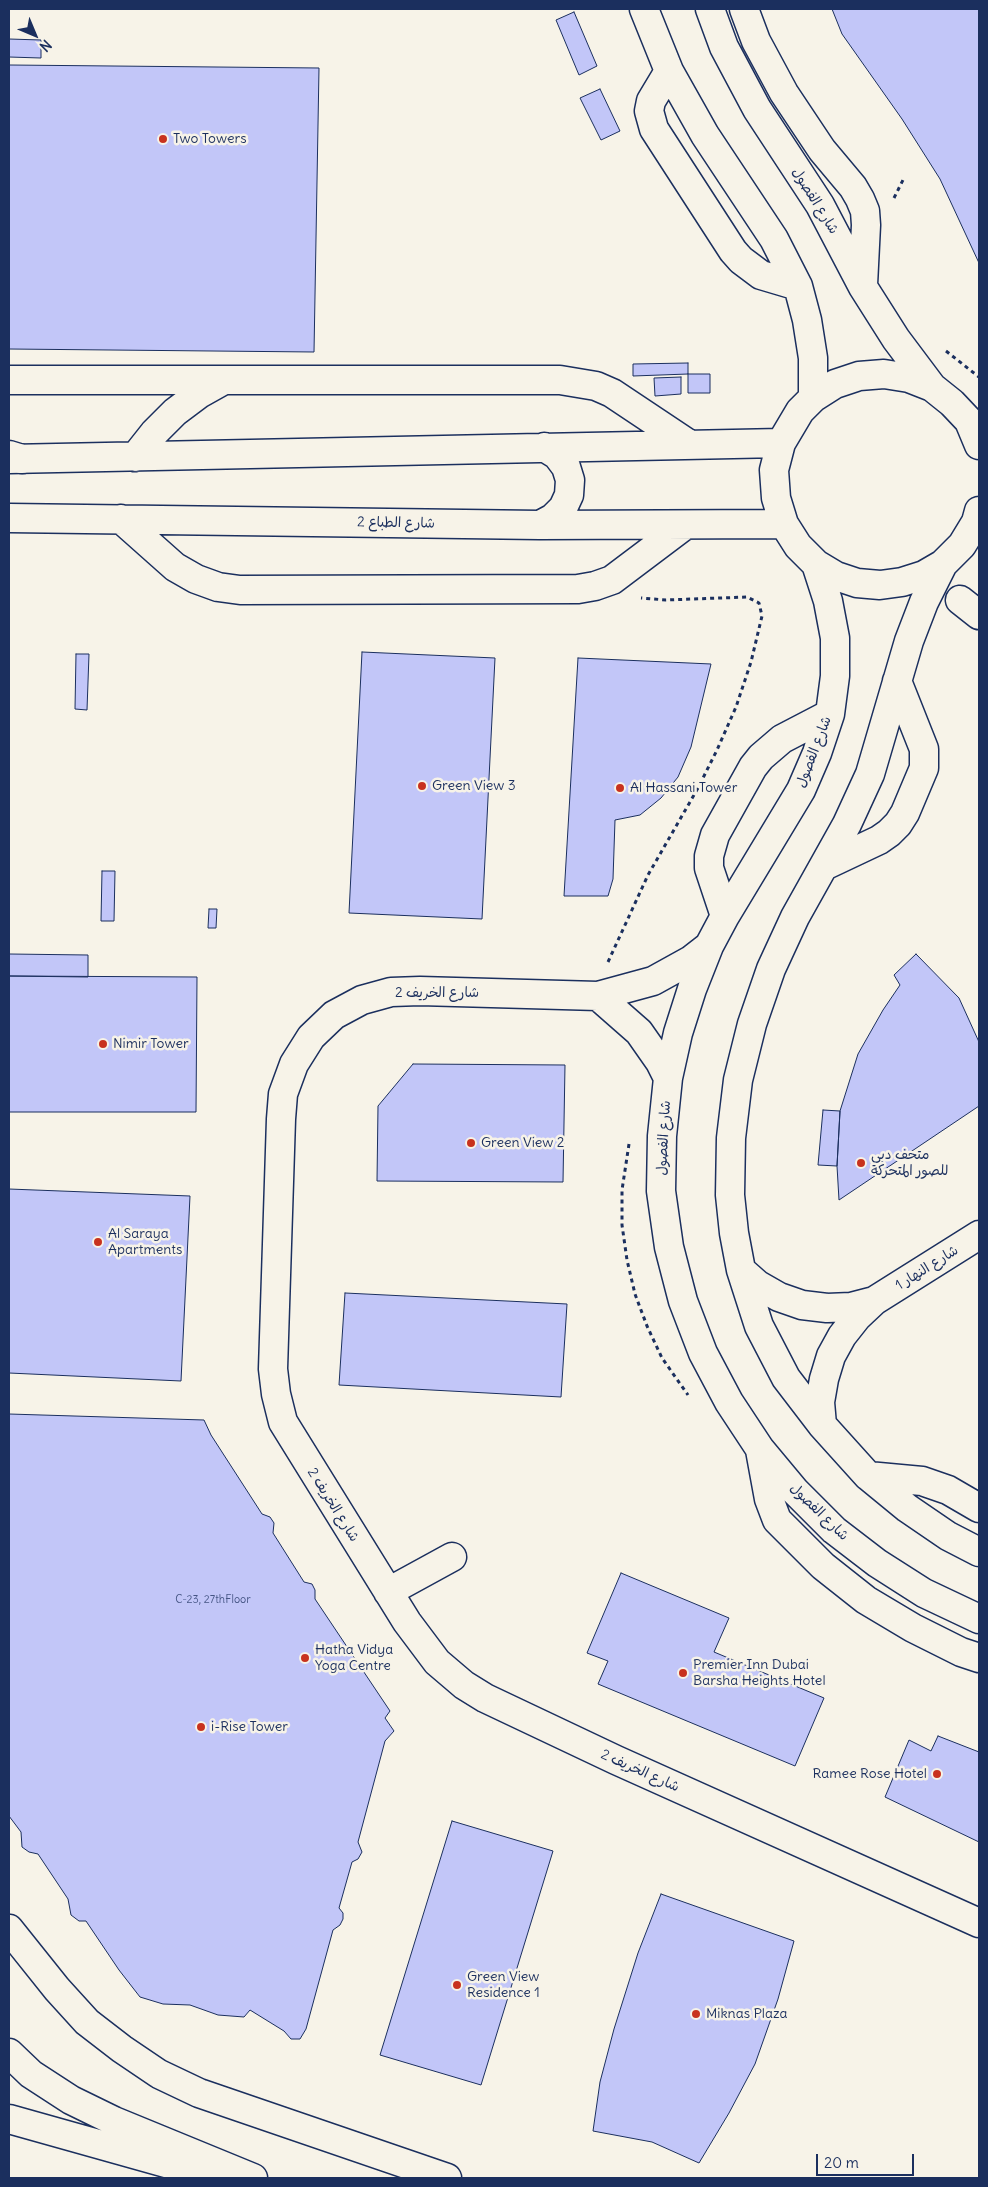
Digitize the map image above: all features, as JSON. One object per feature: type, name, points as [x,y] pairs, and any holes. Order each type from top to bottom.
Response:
[{"type":"street","name":"شارع الفصول","points":[[710,9],[724,47],[757,109],[820,205],[863,286],[896,338],[932,387]]},
{"type":"street","points":[[744,9],[756,41],[784,93],[822,150],[853,187],[860,199],[866,224],[863,286]]},
{"type":"street","points":[[640,13],[668,71],[705,135],[774,239],[798,286],[807,320],[813,358],[813,398]]},
{"type":"street","points":[[668,71],[651,102],[649,111],[654,129],[733,251],[741,260],[762,275],[798,286]]},
{"type":"street","points":[[976,431],[952,403],[932,387],[908,378],[892,375],[859,376],[835,384],[813,398],[800,411],[781,443],[774,470],[776,498],[784,524],[798,546],[816,564],[836,576],[857,583],[880,585],[902,582],[924,575],[943,564],[971,540],[979,511]]},
{"type":"street","points":[[9,380],[560,380],[578,382],[612,392],[690,445]]},
{"type":"street","points":[[135,457],[154,433],[175,412],[199,394],[226,380]]},
{"type":"street","points":[[13,458],[781,443]]},
{"type":"street","points":[[540,525],[553,518],[563,508],[569,495],[570,480],[566,467],[557,455],[544,448]]},
{"type":"street","name":"شارع الطباع 2","points":[[9,518],[540,525],[784,524]]},
{"type":"street","points":[[121,520],[156,553],[175,567],[196,579],[218,587],[240,590],[578,590],[612,580],[685,525]]},
{"type":"street","name":"شارع الفصول","points":[[816,564],[828,601],[835,638],[835,676],[830,714],[818,753],[801,790],[709,946],[681,1024],[668,1078],[662,1136],[661,1191],[669,1247],[683,1301],[703,1353],[729,1402],[760,1449],[795,1491],[821,1517],[877,1563],[924,1593],[979,1619]]},
{"type":"street","points":[[943,564],[921,610],[909,641],[870,774],[847,824],[795,917],[770,969],[752,1024],[738,1080],[731,1138],[730,1195],[734,1233],[741,1270],[764,1334],[786,1378],[822,1426],[868,1476],[907,1508],[948,1536],[979,1552]]},
{"type":"street","points":[[824,866],[879,840],[889,833],[905,813],[924,768],[924,749],[897,681]]},
{"type":"street","points":[[725,916],[710,868],[709,856],[715,835],[753,767],[761,757],[782,740],[830,714]]},
{"type":"street","name":"شارع الخريف 2","points":[[709,946],[692,960],[653,981],[598,996],[420,990],[391,992],[362,1000],[334,1015],[311,1037],[291,1071],[283,1094],[281,1119],[273,1338],[276,1394],[283,1422],[421,1643],[437,1662],[464,1685],[485,1698],[624,1764],[979,1922]]},
{"type":"street","points":[[598,996],[639,1032],[656,1054],[668,1078]]},
{"type":"street","name":"شارع النهار 1","points":[[822,1426],[820,1402],[831,1356],[842,1336],[857,1317],[874,1301],[979,1235]]},
{"type":"street","name":"شارع النهار 1","points":[[741,1270],[758,1285],[779,1297],[802,1305],[827,1308],[851,1307],[874,1301]]},
{"type":"street","points":[[760,1449],[769,1500],[777,1520],[823,1566],[866,1600],[912,1628],[961,1652],[979,1658]]},
{"type":"street","points":[[868,1476],[922,1481],[948,1490],[979,1508]]},
{"type":"street","points":[[388,1592],[452,1557]]},
{"type":"street","points":[[9,1929],[57,1989],[87,2022],[122,2050],[159,2074],[199,2093],[447,2178]]},
{"type":"street","points":[[9,2054],[31,2074],[70,2100],[114,2121],[253,2178]]},
{"type":"street","points":[[9,2120],[220,2178]]},
{"type":"path","points":[[894,202],[898,186],[904,178]]},
{"type":"path","points":[[938,346],[979,377]]},
{"type":"building","points":[[832,9],[979,9],[979,263],[940,179],[902,119],[842,34]]},
{"type":"building","points":[[574,12],[597,66],[579,75],[556,20]]},
{"type":"building","points":[[9,39],[41,40],[41,58],[9,57]]},
{"type":"building","name":"Two Towers","points":[[9,65],[319,68],[314,352],[9,349]]},
{"type":"building","points":[[600,89],[620,131],[601,140],[580,98]]},
{"type":"building","points":[[688,363],[688,374],[633,376],[633,364]]},
{"type":"building","points":[[688,374],[710,374],[710,393],[688,393]]},
{"type":"building","points":[[681,377],[681,394],[655,396],[654,378]]},
{"type":"building","name":"Green View 3","points":[[362,652],[495,658],[482,919],[349,913]]},
{"type":"building","points":[[76,654],[89,654],[87,710],[75,709]]},
{"type":"building","name":"Al Hassani Tower","points":[[578,658],[711,664],[691,747],[678,777],[661,798],[640,815],[615,820],[613,879],[608,896],[564,896]]},
{"type":"building","points":[[102,871],[115,871],[114,921],[101,921]]},
{"type":"building","points":[[209,909],[217,909],[216,928],[208,928]]},
{"type":"building","points":[[9,954],[88,955],[88,977],[9,976]]},
{"type":"building","points":[[916,954],[959,998],[979,1042],[979,1106],[839,1200],[837,1166],[840,1111],[858,1054],[883,1010],[900,985],[894,975]]},
{"type":"building","name":"Nimir Tower","points":[[9,976],[197,977],[196,1112],[9,1112]]},
{"type":"building","name":"Green View 2","points":[[413,1064],[565,1065],[563,1182],[377,1181],[378,1106]]},
{"type":"building","points":[[823,1110],[840,1111],[837,1166],[818,1165]]},
{"type":"building","name":"Al Saraya Apartments","points":[[9,1189],[190,1196],[181,1381],[9,1373]]},
{"type":"building","points":[[345,1293],[567,1304],[561,1397],[339,1385]]},
{"type":"building","name":"i-Rise Tower","points":[[9,1414],[204,1420],[211,1435],[262,1514],[270,1517],[274,1523],[273,1533],[304,1582],[312,1584],[315,1590],[315,1599],[390,1711],[385,1718],[394,1731],[385,1741],[358,1842],[362,1852],[358,1859],[352,1862],[339,1908],[343,1913],[343,1919],[340,1925],[333,1930],[306,2029],[300,2039],[291,2039],[284,2031],[250,2010],[244,2017],[218,2015],[190,2005],[163,2004],[140,1997],[86,1921],[79,1921],[71,1915],[68,1899],[38,1854],[29,1852],[22,1847],[21,1832],[9,1816]]},
{"type":"building","name":"Premier Inn Dubai Barsha Heights Hotel","points":[[621,1573],[729,1618],[714,1652],[824,1698],[795,1766],[598,1684],[608,1661],[587,1653]]},
{"type":"building","name":"Ramee Rose Hotel","points":[[938,1736],[979,1752],[979,1842],[885,1797],[909,1740],[931,1751]]},
{"type":"building","name":"Green View Residence 1","points":[[452,1821],[553,1851],[481,2085],[380,2055]]},
{"type":"building","name":"Miknas Plaza","points":[[661,1894],[794,1941],[778,1999],[755,2064],[699,2163],[652,2142],[593,2131],[600,2082],[614,2029],[638,1953]]},
{"type":"place","name":"Two Towers","points":[[163,139]]},
{"type":"place","name":"Green View 3","points":[[422,786]]},
{"type":"place","name":"Al Hassani Tower","points":[[620,788]]},
{"type":"place","name":"Nimir Tower","points":[[103,1044]]},
{"type":"place","name":"Green View 2","points":[[471,1143]]},
{"type":"place","name":"متحف دبي للصور المتحركة","points":[[861,1163]]},
{"type":"place","name":"Al Saraya Apartments","points":[[98,1242]]},
{"type":"place","name":"Hatha Vidya Yoga Centre","points":[[305,1658]]},
{"type":"place","name":"Premier Inn Dubai Barsha Heights Hotel","points":[[683,1673]]},
{"type":"place","name":"i-Rise Tower","points":[[201,1727]]},
{"type":"place","name":"Ramee Rose Hotel","points":[[937,1774]]},
{"type":"place","name":"Green View Residence 1","points":[[457,1985]]},
{"type":"place","name":"Miknas Plaza","points":[[696,2014]]}]
